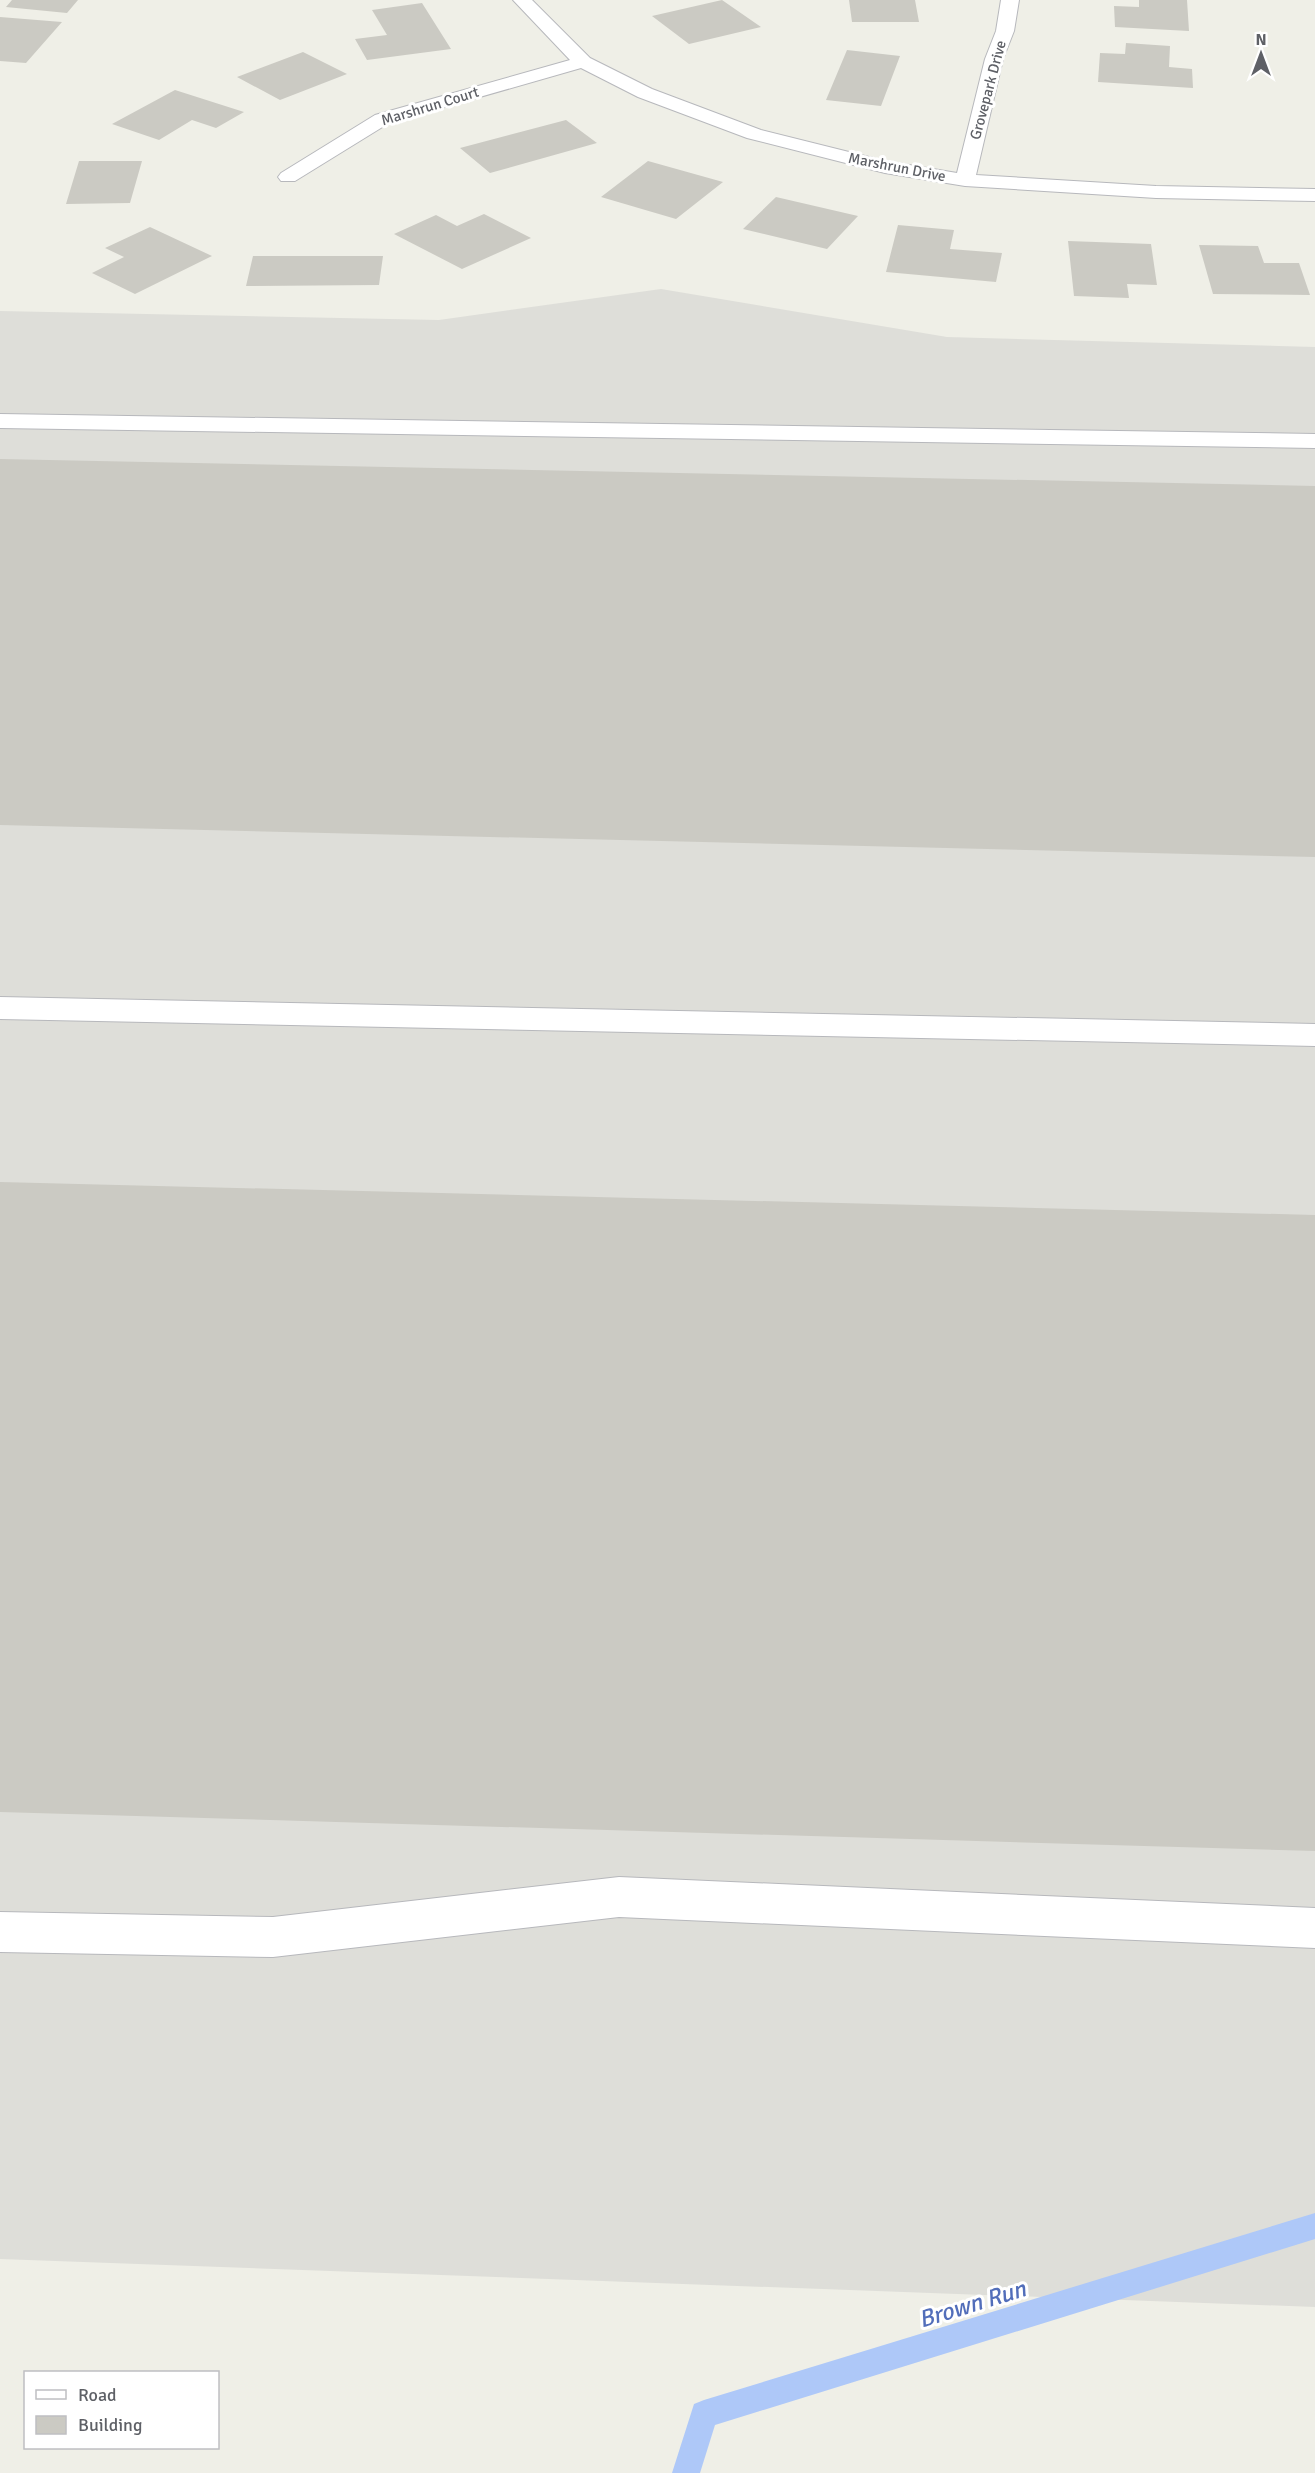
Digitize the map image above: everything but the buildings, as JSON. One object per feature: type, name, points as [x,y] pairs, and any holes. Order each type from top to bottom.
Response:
[{"type":"street","name":"Marshrun Drive","points":[[522,0],[583,62],[645,93],[754,134],[885,167],[965,180],[1156,192],[1315,195]]},
{"type":"street","name":"Grovepark Drive","points":[[965,180],[994,59],[1005,31],[1010,0]]},
{"type":"street","name":"Marshrun Court","points":[[288,177],[382,119],[583,62]]},
{"type":"street","points":[[0,421],[1315,441]]},
{"type":"street","points":[[0,1008],[1315,1035]]},
{"type":"street","points":[[0,1932],[273,1937],[619,1897],[1315,1928]]},
{"type":"shaded area","points":[[661,289],[947,337],[1315,347],[1315,2307],[0,2259],[0,311],[439,320]]},
{"type":"waterway","name":"Brown Run","points":[[686,2473],[704,2414],[1315,2226]]}]
